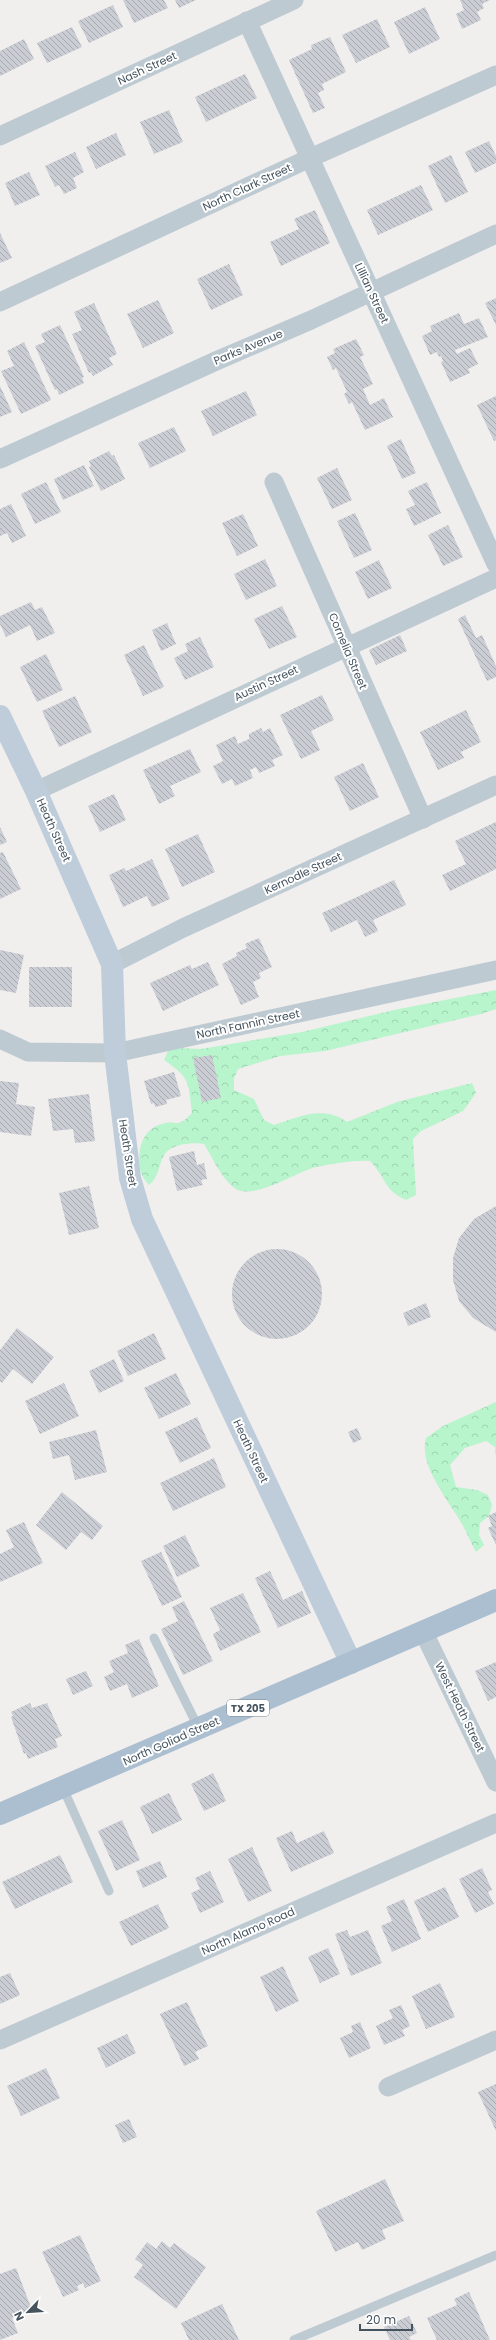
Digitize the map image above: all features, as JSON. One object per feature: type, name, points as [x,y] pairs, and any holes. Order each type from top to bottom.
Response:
[{"type":"main road","name":"North Goliad Street","points":[[0,1814],[496,1600]]},
{"type":"street","name":"Nash Street","points":[[0,136],[294,0]]},
{"type":"street","name":"Lillian Street","points":[[247,21],[496,564]]},
{"type":"street","name":"North Clark Street","points":[[0,302],[310,158],[496,75]]},
{"type":"street","name":"Parks Avenue","points":[[0,459],[496,234]]},
{"type":"street","name":"Cornelia Street","points":[[274,482],[423,819]]},
{"type":"street","name":"Austin Street","points":[[36,791],[346,646],[496,578]]},
{"type":"street","name":"Heath Street","points":[[0,716],[36,791],[112,964],[115,1053],[130,1178],[142,1219],[351,1663]]},
{"type":"street","name":"Kernodle Street","points":[[112,964],[183,928],[496,785]]},
{"type":"street","name":"North Fannin Street","points":[[0,1040],[28,1052],[115,1053],[496,970]]},
{"type":"street","name":"West Heath Street","points":[[423,1632],[496,1782]]},
{"type":"street","name":"North Alamo Road","points":[[0,2040],[496,1823]]},
{"type":"street","points":[[388,2087],[496,2040]]},
{"type":"lane","points":[[154,1638],[200,1729]]},
{"type":"lane","points":[[63,1788],[109,1891]]},
{"type":"lane","points":[[294,2340],[496,2255]]},
{"type":"green space","points":[[496,990],[496,1009],[481,1014],[325,1051],[280,1056],[238,1069],[234,1079],[234,1090],[254,1099],[264,1120],[274,1125],[302,1116],[320,1113],[338,1117],[347,1122],[397,1102],[472,1083],[476,1093],[463,1111],[421,1131],[413,1139],[416,1195],[406,1200],[393,1192],[370,1161],[343,1162],[316,1167],[262,1189],[241,1191],[229,1183],[204,1144],[199,1143],[181,1145],[170,1149],[163,1157],[157,1175],[149,1185],[142,1176],[139,1166],[139,1157],[142,1141],[148,1132],[156,1126],[162,1124],[179,1123],[192,1113],[187,1082],[173,1066],[164,1060],[168,1051],[178,1048],[201,1049],[302,1032],[394,1010]]},
{"type":"green space","points":[[496,1402],[496,1458],[495,1447],[486,1441],[465,1448],[450,1465],[456,1487],[477,1490],[488,1495],[492,1505],[489,1516],[480,1523],[479,1535],[484,1545],[476,1552],[462,1524],[430,1471],[426,1460],[426,1438],[443,1426]]},
{"type":"building","points":[[123,0],[164,0],[168,8],[134,23]]},
{"type":"building","points":[[175,0],[196,0],[179,8]]},
{"type":"building","points":[[460,0],[490,0],[482,4],[484,8],[477,12],[481,20],[462,29],[456,14],[464,10]]},
{"type":"building","points":[[113,5],[123,27],[89,43],[78,21]]},
{"type":"building","points":[[425,7],[440,39],[409,54],[394,22]]},
{"type":"building","points":[[377,19],[390,47],[356,63],[342,35]]},
{"type":"building","points":[[72,27],[82,47],[47,63],[37,43]]},
{"type":"building","points":[[330,37],[346,72],[322,84],[324,90],[318,93],[325,108],[313,113],[289,60],[312,49],[311,45]]},
{"type":"building","points":[[24,39],[34,59],[0,76],[0,51]]},
{"type":"building","points":[[245,74],[257,98],[206,122],[195,97]]},
{"type":"building","points":[[169,110],[183,142],[154,154],[140,122]]},
{"type":"building","points":[[116,133],[126,155],[96,169],[86,147]]},
{"type":"building","points":[[489,141],[496,156],[496,163],[475,173],[465,152]]},
{"type":"building","points":[[75,152],[84,172],[73,178],[77,188],[64,194],[59,185],[55,187],[45,166]]},
{"type":"building","points":[[451,155],[468,192],[445,203],[428,166]]},
{"type":"building","points":[[29,172],[40,195],[15,206],[5,183]]},
{"type":"building","points":[[421,185],[433,210],[378,235],[367,210]]},
{"type":"building","points":[[315,210],[330,243],[281,266],[270,242],[299,229],[294,219]]},
{"type":"building","points":[[0,233],[12,258],[0,263]]},
{"type":"building","points":[[229,264],[243,295],[211,310],[197,279]]},
{"type":"building","points":[[496,298],[496,325],[485,303]]},
{"type":"building","points":[[158,300],[174,333],[143,348],[127,314]]},
{"type":"building","points":[[94,303],[117,354],[109,358],[113,365],[93,376],[91,372],[89,373],[72,334],[82,330],[74,312]]},
{"type":"building","points":[[459,313],[464,324],[479,318],[488,337],[455,350],[457,354],[470,348],[478,364],[468,369],[470,373],[450,382],[441,362],[443,361],[441,356],[439,357],[437,352],[430,355],[422,336],[432,331],[430,326]]},
{"type":"building","points":[[60,325],[84,377],[82,378],[84,383],[59,395],[57,389],[55,390],[35,346],[45,342],[41,334]]},
{"type":"building","points":[[356,339],[364,355],[360,357],[373,384],[363,389],[370,405],[384,398],[393,417],[365,430],[352,402],[349,404],[344,394],[347,392],[336,368],[333,370],[327,357],[335,353],[333,349]]},
{"type":"building","points":[[24,342],[51,400],[21,414],[1,371],[14,366],[7,351]]},
{"type":"building","points":[[0,386],[12,412],[0,417]]},
{"type":"building","points":[[246,391],[257,415],[213,436],[201,411]]},
{"type":"building","points":[[496,396],[496,440],[494,441],[477,405]]},
{"type":"building","points":[[174,427],[186,451],[150,468],[138,443]]},
{"type":"building","points":[[401,439],[416,473],[402,479],[387,446]]},
{"type":"building","points":[[109,451],[112,456],[114,455],[125,479],[101,491],[89,467],[91,466],[89,461]]},
{"type":"building","points":[[84,465],[94,486],[63,500],[54,479]]},
{"type":"building","points":[[337,468],[352,500],[332,509],[317,478]]},
{"type":"building","points":[[46,482],[61,512],[35,524],[21,494]]},
{"type":"building","points":[[427,482],[441,513],[414,526],[406,509],[415,505],[408,491]]},
{"type":"building","points":[[11,504],[26,536],[12,543],[7,533],[0,536],[0,509]]},
{"type":"building","points":[[355,513],[372,550],[354,558],[337,521]]},
{"type":"building","points":[[243,514],[258,546],[237,556],[222,523]]},
{"type":"building","points":[[448,525],[463,557],[443,566],[428,535]]},
{"type":"building","points":[[265,559],[277,586],[246,600],[234,574]]},
{"type":"building","points":[[379,560],[392,588],[368,599],[355,572]]},
{"type":"building","points":[[31,602],[35,610],[42,607],[55,633],[37,641],[30,625],[6,637],[0,624],[0,616]]},
{"type":"building","points":[[282,606],[297,637],[269,649],[254,619]]},
{"type":"building","points":[[465,615],[476,638],[482,635],[496,666],[496,677],[487,681],[458,619]]},
{"type":"building","points":[[167,623],[176,644],[161,651],[152,630]]},
{"type":"building","points":[[400,635],[407,651],[376,665],[369,650]]},
{"type":"building","points":[[200,637],[214,667],[185,680],[174,658],[188,651],[185,644]]},
{"type":"building","points":[[144,645],[164,687],[143,696],[124,655]]},
{"type":"building","points":[[46,654],[63,690],[37,702],[20,667]]},
{"type":"building","points":[[322,695],[334,720],[311,731],[320,750],[301,759],[280,715]]},
{"type":"building","points":[[75,696],[92,732],[59,747],[42,711]]},
{"type":"building","points":[[466,710],[481,742],[461,752],[464,758],[438,770],[420,732]]},
{"type":"building","points":[[261,728],[263,732],[270,728],[283,755],[272,760],[275,766],[259,773],[256,767],[250,770],[253,778],[235,786],[232,779],[222,784],[213,766],[223,761],[216,745],[235,736],[238,744],[249,739],[249,734]]},
{"type":"building","points":[[190,749],[201,772],[170,786],[175,796],[159,804],[143,770]]},
{"type":"building","points":[[363,763],[379,797],[350,811],[334,777]]},
{"type":"building","points":[[114,794],[126,820],[100,832],[88,806]]},
{"type":"building","points":[[496,822],[496,869],[450,891],[442,875],[466,864],[455,841]]},
{"type":"building","points":[[0,827],[7,842],[0,845]]},
{"type":"building","points":[[198,834],[215,872],[182,887],[165,849]]},
{"type":"building","points":[[3,852],[21,889],[0,899],[0,853]]},
{"type":"building","points":[[152,859],[170,899],[152,907],[147,896],[123,907],[109,875],[124,868],[126,871]]},
{"type":"building","points":[[394,880],[406,905],[373,920],[378,931],[365,937],[357,920],[331,932],[322,913]]},
{"type":"building","points":[[259,938],[272,967],[259,973],[261,978],[253,982],[259,997],[241,1005],[222,964],[237,956],[236,953],[247,948],[245,944]]},
{"type":"building","points":[[0,950],[24,955],[16,993],[0,990]]},
{"type":"building","points":[[208,962],[219,985],[163,1011],[150,983],[190,965],[192,969]]},
{"type":"building","points":[[29,967],[72,967],[72,1007],[29,1007]]},
{"type":"building","points":[[212,1055],[221,1098],[202,1102],[193,1058]]},
{"type":"building","points":[[174,1072],[181,1096],[166,1100],[167,1104],[155,1107],[154,1103],[151,1104],[144,1081]]},
{"type":"building","points":[[0,1081],[19,1083],[16,1104],[35,1107],[31,1136],[0,1132]]},
{"type":"building","points":[[89,1094],[95,1141],[75,1143],[73,1129],[53,1131],[48,1099]]},
{"type":"building","points":[[194,1151],[197,1165],[204,1163],[207,1179],[201,1180],[203,1185],[177,1191],[169,1157]]},
{"type":"building","points":[[89,1186],[99,1228],[69,1235],[59,1193]]},
{"type":"building","points":[[496,1206],[496,1332],[473,1318],[459,1301],[453,1280],[453,1258],[459,1238],[474,1219]]},
{"type":"building","points":[[277,1249],[294,1253],[309,1262],[318,1277],[322,1294],[318,1311],[309,1326],[294,1335],[277,1339],[260,1335],[245,1326],[236,1311],[232,1294],[236,1277],[245,1262],[260,1253]]},
{"type":"building","points":[[426,1303],[431,1317],[408,1326],[403,1313]]},
{"type":"building","points":[[17,1328],[54,1357],[32,1384],[13,1369],[2,1383],[0,1381],[0,1350]]},
{"type":"building","points":[[154,1333],[166,1359],[128,1376],[117,1351]]},
{"type":"building","points":[[114,1359],[124,1381],[99,1393],[89,1371]]},
{"type":"building","points":[[176,1373],[191,1404],[159,1419],[144,1388]]},
{"type":"building","points":[[64,1383],[79,1416],[40,1434],[25,1401]]},
{"type":"building","points":[[197,1417],[211,1448],[180,1463],[165,1432]]},
{"type":"building","points":[[357,1428],[362,1439],[353,1443],[348,1432]]},
{"type":"building","points":[[96,1430],[107,1472],[75,1480],[69,1455],[53,1459],[49,1442]]},
{"type":"building","points":[[214,1458],[226,1487],[173,1511],[160,1483]]},
{"type":"building","points":[[62,1492],[103,1526],[92,1540],[81,1532],[66,1550],[36,1525]]},
{"type":"building","points":[[496,1512],[496,1545],[488,1528],[492,1526],[488,1516]]},
{"type":"building","points":[[24,1522],[43,1563],[0,1582],[0,1554],[14,1547],[6,1530]]},
{"type":"building","points":[[185,1535],[200,1566],[177,1577],[163,1546]]},
{"type":"building","points":[[161,1552],[182,1597],[162,1606],[141,1561]]},
{"type":"building","points":[[270,1571],[283,1600],[302,1591],[311,1613],[278,1628],[255,1578]]},
{"type":"building","points":[[243,1593],[261,1632],[220,1651],[213,1634],[220,1630],[210,1608]]},
{"type":"building","points":[[184,1601],[213,1661],[183,1675],[161,1629],[178,1621],[172,1607]]},
{"type":"building","points":[[139,1639],[159,1686],[132,1698],[127,1684],[110,1691],[104,1677],[114,1672],[109,1661],[128,1653],[125,1645]]},
{"type":"building","points":[[496,1662],[496,1697],[488,1701],[475,1671]]},
{"type":"building","points":[[86,1671],[93,1686],[73,1695],[66,1679]]},
{"type":"building","points":[[30,1703],[32,1708],[47,1703],[62,1736],[55,1739],[58,1747],[28,1759],[26,1753],[24,1754],[11,1717],[13,1716],[11,1712]]},
{"type":"building","points":[[213,1773],[226,1801],[204,1811],[191,1784]]},
{"type":"building","points":[[169,1793],[182,1820],[152,1834],[140,1807]]},
{"type":"building","points":[[122,1820],[140,1860],[116,1871],[98,1831]]},
{"type":"building","points":[[292,1831],[297,1843],[324,1831],[334,1853],[291,1872],[276,1838]]},
{"type":"building","points":[[252,1847],[272,1891],[248,1902],[228,1859]]},
{"type":"building","points":[[60,1855],[73,1882],[15,1909],[2,1882]]},
{"type":"building","points":[[160,1861],[167,1877],[143,1888],[136,1871]]},
{"type":"building","points":[[482,1868],[492,1890],[488,1892],[494,1904],[475,1913],[459,1879]]},
{"type":"building","points":[[210,1871],[224,1902],[200,1913],[191,1893],[200,1889],[195,1878]]},
{"type":"building","points":[[445,1887],[459,1917],[428,1932],[414,1901]]},
{"type":"building","points":[[404,1899],[421,1939],[392,1952],[381,1926],[392,1921],[386,1907]]},
{"type":"building","points":[[158,1904],[169,1928],[131,1946],[119,1922]]},
{"type":"building","points":[[347,1930],[350,1937],[368,1930],[382,1963],[351,1976],[335,1934]]},
{"type":"building","points":[[328,1948],[340,1974],[320,1983],[308,1957]]},
{"type":"building","points":[[283,1966],[299,2001],[276,2012],[260,1977]]},
{"type":"building","points":[[10,1973],[20,1995],[0,2004],[0,1977]]},
{"type":"building","points":[[440,1983],[455,2017],[426,2029],[412,1996]]},
{"type":"building","points":[[187,2002],[208,2046],[195,2052],[199,2059],[184,2066],[160,2014]]},
{"type":"building","points":[[401,2005],[410,2026],[402,2030],[405,2036],[384,2045],[376,2026],[393,2018],[389,2010]]},
{"type":"building","points":[[360,2022],[371,2048],[349,2058],[340,2038],[353,2032],[351,2026]]},
{"type":"building","points":[[127,2034],[136,2053],[106,2068],[97,2048]]},
{"type":"building","points":[[46,2068],[60,2098],[21,2116],[7,2086]]},
{"type":"building","points":[[496,2084],[496,2131],[478,2092]]},
{"type":"building","points":[[129,2119],[137,2137],[123,2143],[115,2125]]},
{"type":"building","points":[[385,2179],[404,2221],[382,2230],[386,2239],[362,2250],[358,2242],[335,2252],[316,2211]]},
{"type":"building","points":[[80,2235],[101,2281],[85,2288],[83,2283],[77,2286],[79,2290],[63,2297],[42,2252]]},
{"type":"building","points":[[162,2241],[170,2248],[174,2243],[206,2267],[176,2309],[134,2277],[143,2265],[135,2259],[147,2242],[156,2249]]},
{"type":"building","points":[[16,2268],[32,2310],[12,2318],[18,2333],[0,2340],[0,2274]]},
{"type":"building","points":[[469,2292],[490,2340],[437,2340],[427,2318],[457,2305],[454,2299]]},
{"type":"building","points":[[222,2304],[239,2340],[189,2340],[181,2323]]},
{"type":"building","points":[[409,2316],[417,2333],[409,2337],[411,2340],[390,2340],[384,2327]]}]
